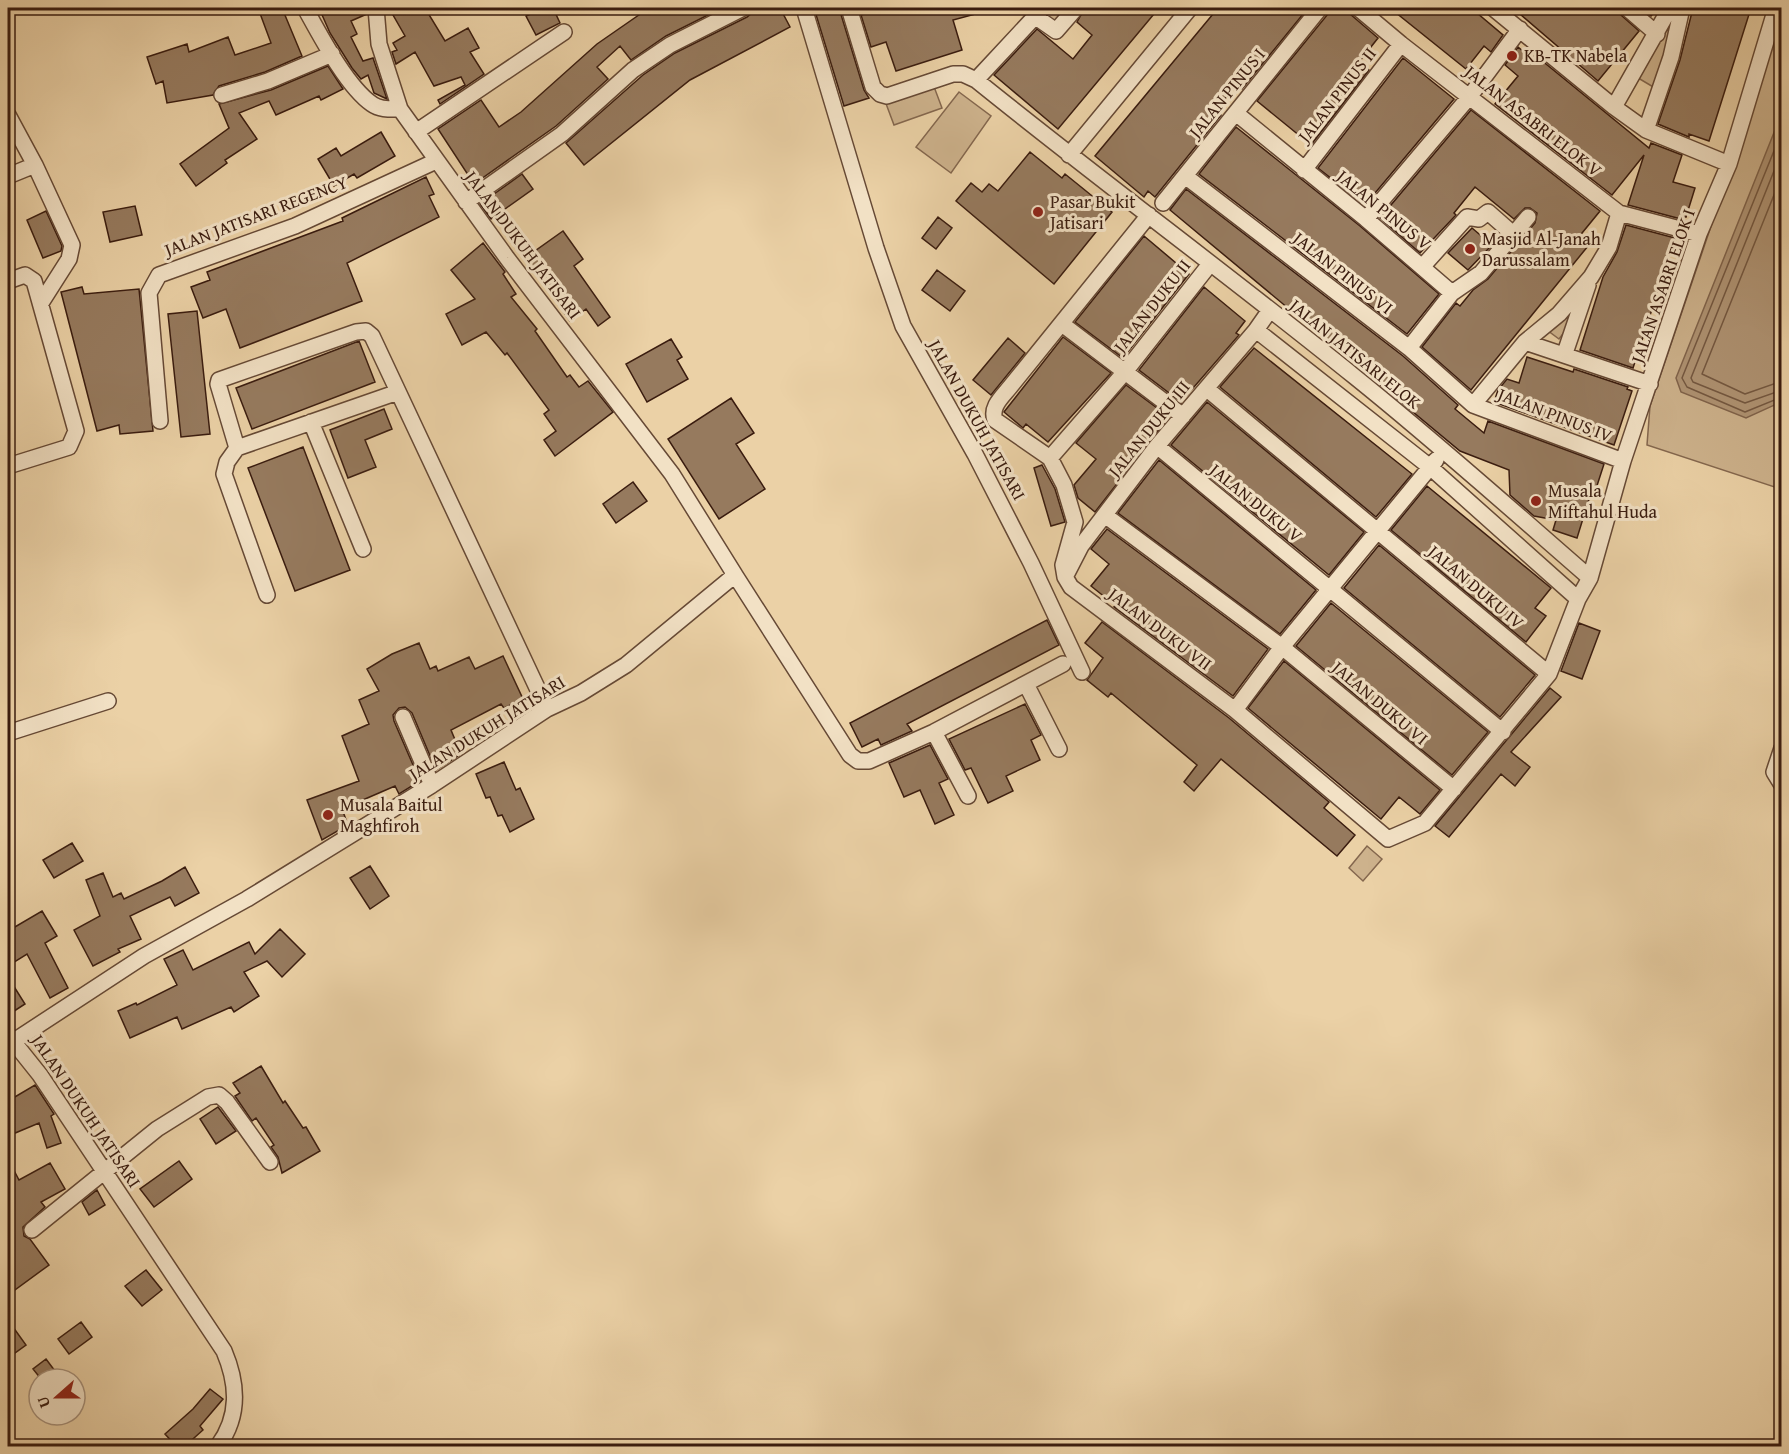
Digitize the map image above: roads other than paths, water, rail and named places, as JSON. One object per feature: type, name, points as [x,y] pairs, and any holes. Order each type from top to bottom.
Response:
[{"type":"street","points":[[305,8],[332,54],[374,105],[400,109]]},
{"type":"street","name":"JALAN DUKUH JATISARI","points":[[218,1446],[227,1434],[235,1410],[230,1367],[193,1302],[102,1171],[46,1085],[9,1040],[144,956],[247,899],[432,785],[547,710],[581,693],[626,665],[735,575],[672,474],[466,202],[400,109],[379,44],[376,8]]},
{"type":"street","points":[[466,202],[561,134],[633,70],[670,45],[743,8]]},
{"type":"street","name":"JALAN DUKUH JATISARI","points":[[804,8],[820,70],[903,326],[990,484],[1082,672]]},
{"type":"street","points":[[849,8],[873,87],[880,94],[887,96],[953,74],[963,74],[976,80],[1039,12],[1056,31],[1076,8]]},
{"type":"street","points":[[1069,155],[1190,8]]},
{"type":"street","name":"JALAN PINUS I","points":[[1163,203],[1237,114],[1320,8]]},
{"type":"street","name":"JALAN ASABRI ELOK V","points":[[1358,8],[1401,44],[1620,213],[1699,234]]},
{"type":"street","points":[[1493,8],[1614,107],[1646,130],[1729,164]]},
{"type":"street","points":[[1627,8],[1657,34]]},
{"type":"street","points":[[1614,107],[1670,8]]},
{"type":"street","points":[[1646,130],[1671,57],[1682,8]]},
{"type":"street","name":"JALAN ASABRI ELOK I","points":[[1590,578],[1623,462],[1699,234],[1729,164],[1776,8]]},
{"type":"street","points":[[1366,219],[1470,96],[1520,29]]},
{"type":"street","points":[[416,132],[564,32]]},
{"type":"street","name":"JALAN PINUS II","points":[[1304,170],[1401,44]]},
{"type":"street","points":[[222,95],[268,81],[332,54]]},
{"type":"street","name":"JALAN JATISARI ELOK","points":[[976,80],[1357,378],[1590,578]]},
{"type":"street","name":"JALAN PINUS V","points":[[1237,114],[1423,266],[1452,293]]},
{"type":"street","points":[[8,115],[35,165],[72,245],[69,259],[41,303]]},
{"type":"street","name":"JALAN JATISARI REGENCY","points":[[160,421],[149,293],[159,275],[295,226],[436,161]]},
{"type":"street","points":[[8,176],[35,165]]},
{"type":"street","name":"JALAN PINUS VI","points":[[1185,176],[1408,348],[1473,405]]},
{"type":"street","points":[[1423,266],[1467,217],[1479,219],[1484,212],[1488,212],[1513,234]]},
{"type":"street","points":[[1473,405],[1525,342],[1559,314],[1591,277],[1609,247],[1620,213]]},
{"type":"street","points":[[1065,577],[1064,555],[1075,522],[1064,485],[1050,458],[995,420],[994,406],[1149,215]]},
{"type":"street","points":[[1408,348],[1452,293],[1481,273],[1528,217]]},
{"type":"street","name":"JALAN DUKU II","points":[[1050,458],[1124,373],[1210,264]]},
{"type":"street","points":[[8,281],[29,276],[34,281],[75,420],[75,436],[69,447],[8,466]]},
{"type":"street","points":[[1564,353],[1591,277]]},
{"type":"street","name":"JALAN DUKU III","points":[[1065,577],[1081,546],[1157,446],[1207,389],[1270,310]]},
{"type":"street","points":[[1062,324],[1124,373]]},
{"type":"street","points":[[1256,330],[1430,467],[1578,599]]},
{"type":"street","points":[[237,448],[218,384],[223,378],[356,332],[366,332],[377,341],[398,392],[547,710]]},
{"type":"street","points":[[1525,342],[1564,353],[1650,384]]},
{"type":"street","name":"JALAN DUKU II","points":[[1124,373],[1183,416]]},
{"type":"street","name":"JALAN DUKU IV","points":[[1207,389],[1378,529],[1549,674]]},
{"type":"street","points":[[267,595],[224,474],[227,462],[237,448],[398,392]]},
{"type":"street","name":"JALAN PINUS IV","points":[[1473,405],[1623,462]]},
{"type":"street","points":[[311,423],[363,549]]},
{"type":"street","name":"JALAN DUKU V","points":[[1157,446],[1503,732]]},
{"type":"street","points":[[1235,710],[1282,647],[1443,452]]},
{"type":"street","name":"JALAN DUKU VI","points":[[1106,516],[1282,647],[1454,789]]},
{"type":"street","points":[[735,575],[850,755],[858,761],[869,760],[934,732],[1063,664]]},
{"type":"street","name":"JALAN DUKU VII","points":[[1065,577],[1071,586],[1235,710],[1388,839],[1425,823],[1454,789]]},
{"type":"street","points":[[1454,789],[1549,674],[1578,599],[1590,578]]},
{"type":"street","points":[[1026,684],[1059,749]]},
{"type":"street","points":[[8,733],[108,701]]},
{"type":"street","points":[[403,717],[432,785]]},
{"type":"street","points":[[934,732],[968,796]]},
{"type":"street","points":[[1782,748],[1774,772],[1777,781],[1782,785]]},
{"type":"street","points":[[32,1230],[102,1171],[157,1129],[208,1097],[219,1095],[227,1102],[270,1162]]},
{"type":"water","points":[[1781,115],[1781,402],[1746,418],[1681,392],[1676,378]]},
{"type":"place","name":"KB-TK Nabela","points":[[1512,56]]},
{"type":"place","name":"Pasar Bukit Jatisari","points":[[1038,212]]},
{"type":"place","name":"Masjid Al-Janah Darussalam","points":[[1470,249]]},
{"type":"place","name":"Musala Miftahul Huda","points":[[1536,501]]},
{"type":"place","name":"Musala Baitul Maghfiroh","points":[[328,815]]}]
